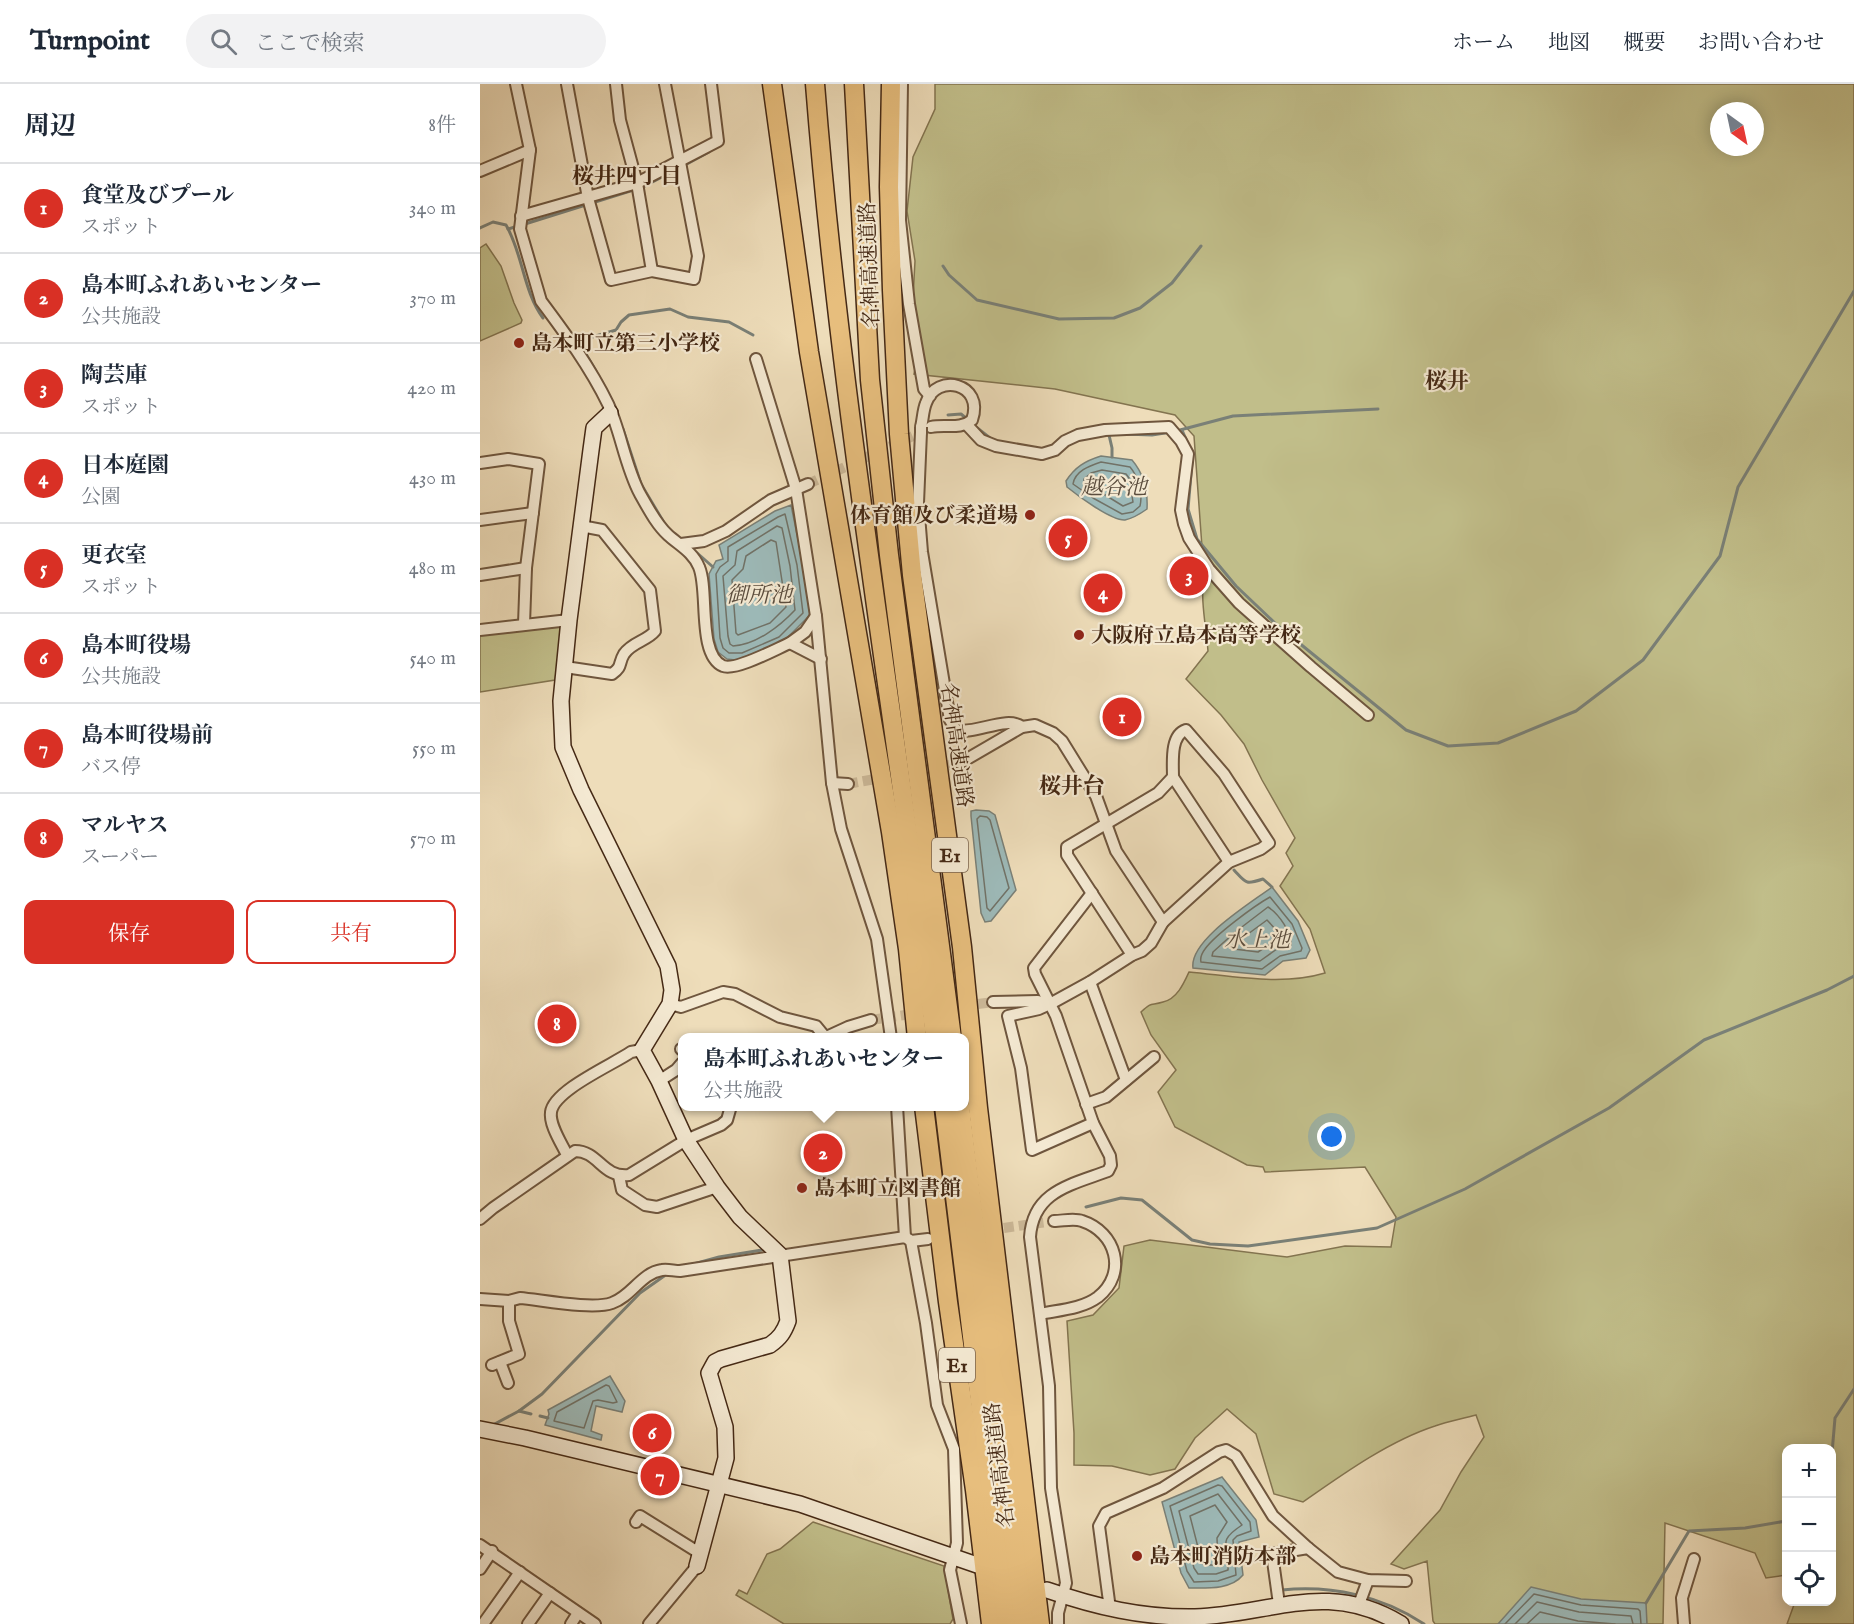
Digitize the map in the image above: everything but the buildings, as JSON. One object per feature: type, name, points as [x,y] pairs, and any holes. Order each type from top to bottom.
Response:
[{"type":"highway","points":[[772,84],[809,352],[891,832],[908,949],[916,1033]]},
{"type":"highway","name":"名神高速道路","points":[[815,84],[832,273],[934,1033]]},
{"type":"highway","name":"名神高速道路","points":[[854,84],[870,380],[889,555],[951,1033]]},
{"type":"highway","name":"名神高速道路","points":[[891,84],[889,187],[892,290],[899,434],[909,552],[962,947],[978,1107],[1040,1624]]},
{"type":"highway","name":"名神高速道路","points":[[924,1111],[991,1624]]},
{"type":"highway","name":"名神高速道路","points":[[944,1111],[1007,1624]]},
{"type":"highway","name":"名神高速道路","points":[[960,1111],[1024,1624]]},
{"type":"street","points":[[516,84],[530,150],[521,222],[541,301],[570,341],[608,405],[639,491],[656,520],[668,535],[684,544],[700,569],[706,636],[714,660],[723,666],[735,667],[790,643],[805,632],[816,615]]},
{"type":"street","points":[[567,84],[589,201],[611,280],[652,271],[694,279],[698,256],[665,84]]},
{"type":"street","points":[[616,84],[620,120],[637,187],[652,271]]},
{"type":"street","points":[[521,222],[637,187],[682,165],[718,141],[711,84]]},
{"type":"street","points":[[902,84],[900,220],[909,304],[927,402],[918,503],[922,552],[950,720],[956,730],[963,732],[1004,723],[1018,724],[1023,727]]},
{"type":"street","points":[[480,171],[530,150]]},
{"type":"street","points":[[756,359],[795,487],[816,615],[832,783],[841,829],[877,939],[890,1033]]},
{"type":"street","points":[[925,429],[942,425],[960,427],[969,423],[975,404],[970,393],[963,386],[949,385],[940,387],[927,402]]},
{"type":"street","points":[[567,1155],[551,1119],[555,1101],[570,1088],[631,1053],[642,1050],[670,1004],[672,990],[668,966],[581,790],[563,747],[561,700],[568,620],[594,428],[610,413]]},
{"type":"street","points":[[969,423],[981,440],[996,446],[1042,454],[1078,435],[1105,430],[1169,427],[1188,454],[1181,510],[1184,524],[1189,538],[1209,569],[1239,603],[1368,716]]},
{"type":"street","points":[[480,463],[508,459],[539,464],[526,568],[524,624]]},
{"type":"street","points":[[684,544],[704,541],[726,531],[771,500],[795,487],[808,484]]},
{"type":"street","points":[[480,520],[533,513]]},
{"type":"street","points":[[565,667],[612,674],[620,669],[624,654],[631,647],[650,638],[656,631],[650,590],[602,530],[581,526]]},
{"type":"street","points":[[480,576],[526,568]]},
{"type":"street","points":[[480,630],[568,620]]},
{"type":"street","points":[[790,643],[821,660]]},
{"type":"street","points":[[960,763],[1023,727],[1035,725],[1044,728],[1062,741],[1096,796],[1116,851],[1163,922]]},
{"type":"street","points":[[1092,1123],[1032,1150],[1021,1068],[1008,1016],[1050,1004],[1142,951],[1151,943],[1163,922],[1229,862],[1269,843],[1224,774],[1186,730],[1181,731],[1176,738],[1173,777],[1229,862]]},
{"type":"street","points":[[1132,955],[1067,855],[1067,847],[1158,793],[1173,777]]},
{"type":"street","points":[[832,783],[848,784]]},
{"type":"street","points":[[1058,1624],[1058,1613],[1066,1583],[1051,1488],[1049,1386],[1030,1237],[1031,1221],[1037,1208],[1056,1192],[1108,1171],[1111,1166],[1110,1156],[1092,1123],[1050,1004],[1034,968],[1092,893]]},
{"type":"street","points":[[1090,982],[1126,1080]]},
{"type":"street","points":[[670,1004],[681,1006],[723,992],[735,994],[780,1017],[816,1026],[821,1033]]},
{"type":"street","points":[[993,1002],[1038,1001],[1050,1004]]},
{"type":"street","points":[[834,1033],[871,1020]]},
{"type":"street","points":[[642,1050],[686,1140],[717,1187],[740,1217],[780,1255],[788,1321],[785,1331],[777,1340],[721,1359],[715,1362],[709,1373],[727,1436],[726,1458],[699,1560],[649,1624]]},
{"type":"street","points":[[1086,1104],[1106,1097],[1154,1057]]},
{"type":"street","points":[[659,1081],[678,1068]]},
{"type":"street","points":[[480,1219],[575,1151],[589,1154],[610,1173],[619,1176],[629,1175],[686,1140],[721,1125],[727,1120],[730,1111]]},
{"type":"street","points":[[897,1111],[908,1239],[926,1323],[937,1405],[954,1449],[957,1543],[950,1570],[961,1624]]},
{"type":"street","points":[[619,1176],[621,1190],[645,1205],[657,1207],[717,1187]]},
{"type":"street","points":[[1040,1314],[1087,1304],[1099,1296],[1112,1281],[1114,1271],[1115,1262],[1111,1243],[1097,1227],[1079,1219],[1054,1221]]},
{"type":"street","points":[[480,1299],[509,1301],[520,1298],[597,1305],[611,1303],[624,1297],[650,1274],[780,1255],[908,1239],[928,1239]]},
{"type":"street","points":[[508,1383],[496,1363],[516,1355],[519,1351],[509,1321],[509,1301]]},
{"type":"street","points":[[480,1429],[720,1483],[800,1504],[977,1565]]},
{"type":"street","points":[[1110,1609],[1099,1526],[1106,1513],[1163,1488],[1219,1452],[1226,1450],[1236,1456],[1272,1516],[1338,1572],[1368,1580],[1406,1581]]},
{"type":"street","points":[[640,1516],[699,1560]]},
{"type":"street","points":[[480,1545],[492,1551],[594,1624]]},
{"type":"street","points":[[1279,1604],[1272,1554],[1308,1548]]},
{"type":"street","points":[[480,1569],[492,1551]]},
{"type":"street","points":[[1684,1624],[1682,1598],[1694,1559]]},
{"type":"street","points":[[483,1624],[520,1572]]},
{"type":"street","points":[[1361,1600],[1368,1580]]},
{"type":"street","points":[[1047,1590],[1110,1609],[1159,1617],[1198,1617],[1316,1600],[1361,1600],[1401,1624]]},
{"type":"street","points":[[528,1624],[550,1593]]},
{"type":"street","points":[[571,1624],[578,1613]]},
{"type":"shaded area","points":[[935,84],[1854,84],[1854,1624],[1787,1624],[1794,1606],[1836,1606],[1836,1444],[1782,1444],[1782,1576],[1766,1578],[1755,1553],[1665,1523],[1663,1624],[1435,1624],[1427,1561],[1404,1569],[1391,1564],[1440,1510],[1484,1437],[1476,1415],[1440,1424],[1401,1440],[1367,1459],[1303,1502],[1274,1494],[1256,1434],[1227,1409],[1195,1438],[1175,1469],[1150,1475],[1112,1466],[1074,1465],[1067,1321],[1093,1315],[1119,1288],[1124,1246],[1150,1240],[1287,1257],[1345,1246],[1391,1247],[1396,1217],[1365,1167],[1265,1172],[1263,1167],[1247,1165],[1175,1127],[1158,1092],[1176,1070],[1151,1035],[1141,1012],[1150,1005],[1172,998],[1189,972],[1240,978],[1275,979],[1309,977],[1325,973],[1310,929],[1280,886],[1293,866],[1286,853],[1295,838],[1244,744],[1221,715],[1186,679],[1208,651],[1203,603],[1204,575],[1194,436],[1175,415],[1055,389],[914,374],[917,360],[913,298],[915,261],[907,211],[913,157],[935,109]]},
{"type":"shaded area","points":[[486,244],[501,266],[522,320],[521,323],[480,341],[480,248]]},
{"type":"shaded area","points":[[1105,577],[1111,607],[1100,609],[1095,578]]},
{"type":"shaded area","points":[[559,623],[562,628],[555,680],[480,692],[480,634]]},
{"type":"shaded area","points":[[813,1522],[944,1566],[953,1619],[950,1624],[784,1624],[736,1595],[739,1590],[747,1594],[767,1554],[780,1549]]},
{"type":"water","name":"越谷池","points":[[1101,456],[1132,460],[1140,471],[1144,483],[1147,509],[1131,518],[1119,519],[1095,507],[1067,487],[1066,481],[1077,468]]},
{"type":"water","name":"御所池","points":[[791,505],[810,615],[783,642],[744,658],[727,659],[718,652],[714,639],[709,574],[716,561],[723,559],[719,545],[775,511]]},
{"type":"water","points":[[1126,697],[1132,731],[1116,733],[1110,700]]},
{"type":"water","points":[[971,811],[989,811],[995,815],[1016,890],[991,921],[985,922],[981,913],[971,816]]},
{"type":"water","name":"水上池","points":[[1272,887],[1298,921],[1310,950],[1306,958],[1283,961],[1265,975],[1193,968],[1194,957],[1211,934]]},
{"type":"water","points":[[610,1376],[625,1401],[622,1412],[596,1406],[591,1431],[602,1435],[601,1440],[545,1425],[548,1410]]},
{"type":"water","points":[[1222,1477],[1256,1520],[1259,1537],[1239,1542],[1243,1575],[1238,1580],[1225,1586],[1189,1588],[1181,1573],[1162,1502]]},
{"type":"water","points":[[1531,1587],[1581,1599],[1646,1603],[1647,1624],[1498,1624]]},
{"type":"waterway","points":[[685,165],[709,152],[711,148]]},
{"type":"waterway","points":[[525,224],[643,187],[679,168]]},
{"type":"waterway","points":[[480,228],[493,222],[506,225],[512,236],[531,296],[543,318]]},
{"type":"waterway","points":[[508,229],[518,226]]},
{"type":"waterway","points":[[943,266],[949,275],[977,300],[1059,319],[1114,318],[1140,308],[1172,283],[1201,246]]},
{"type":"waterway","points":[[1192,462],[1188,509],[1197,539],[1236,586],[1277,625],[1406,730],[1448,746],[1498,743],[1576,711],[1643,660],[1720,556],[1738,487],[1854,291]]},
{"type":"waterway","points":[[578,339],[616,330],[629,315],[670,309],[688,317],[729,322],[753,335]]},
{"type":"waterway","points":[[577,339],[596,371]]},
{"type":"waterway","points":[[601,380],[613,403]]},
{"type":"waterway","points":[[1180,430],[1233,416],[1378,409]]},
{"type":"waterway","points":[[948,415],[961,414],[967,419]]},
{"type":"waterway","points":[[976,427],[990,438]]},
{"type":"waterway","points":[[623,429],[641,484],[666,526]]},
{"type":"waterway","points":[[1182,430],[1188,444]]},
{"type":"waterway","points":[[1124,434],[1152,435],[1171,432]]},
{"type":"waterway","points":[[1109,435],[1112,457]]},
{"type":"waterway","points":[[696,552],[713,567]]},
{"type":"waterway","points":[[1234,870],[1246,882],[1263,879],[1272,887]]},
{"type":"waterway","points":[[1086,1207],[1121,1198],[1142,1200],[1192,1240],[1210,1244],[1248,1246],[1377,1228],[1465,1189],[1609,1108],[1704,1040],[1827,990],[1854,976]]},
{"type":"waterway","points":[[690,1265],[719,1257],[762,1250]]},
{"type":"waterway","points":[[519,1411],[542,1394],[640,1293],[667,1274]]},
{"type":"waterway","points":[[1833,1444],[1835,1418],[1854,1389]]},
{"type":"waterway","points":[[491,1426],[519,1411],[531,1414]]},
{"type":"waterway","points":[[540,1416],[548,1418]]},
{"type":"waterway","points":[[1646,1603],[1689,1531],[1745,1528],[1782,1522]]},
{"type":"waterway","points":[[1282,1590],[1319,1589],[1356,1595],[1391,1606],[1424,1624]]},
{"type":"tunnel","points":[[808,484],[928,429]]},
{"type":"tunnel","points":[[913,772],[960,763]]},
{"type":"tunnel","points":[[848,784],[886,777]]},
{"type":"tunnel","points":[[963,1006],[993,1002]]},
{"type":"tunnel","points":[[871,1020],[918,1013]]},
{"type":"tunnel","points":[[989,1230],[1054,1221]]},
{"type":"place","name":"島本町立第三小学校","points":[[519,343]]},
{"type":"place","name":"体育館及び柔道場","points":[[1030,515]]},
{"type":"place","name":"更衣室","points":[[1068,538]]},
{"type":"place","name":"陶芸庫","points":[[1189,576]]},
{"type":"place","name":"日本庭園","points":[[1103,593]]},
{"type":"place","name":"大阪府立島本高等学校","points":[[1079,635]]},
{"type":"place","name":"食堂及びプール","points":[[1122,717]]},
{"type":"place","name":"マルヤス","points":[[557,1024]]},
{"type":"place","name":"島本町ふれあいセンター","points":[[823,1153]]},
{"type":"place","name":"島本町立図書館","points":[[802,1188]]},
{"type":"place","name":"島本町役場","points":[[652,1433]]},
{"type":"place","name":"島本町役場前","points":[[660,1476]]},
{"type":"place","name":"島本町消防本部","points":[[1137,1556]]},
{"type":"district","name":"桜井四丁目","points":[[627,175]]},
{"type":"district","name":"桜井","points":[[1447,380]]},
{"type":"district","name":"桜井台","points":[[1072,785]]}]
